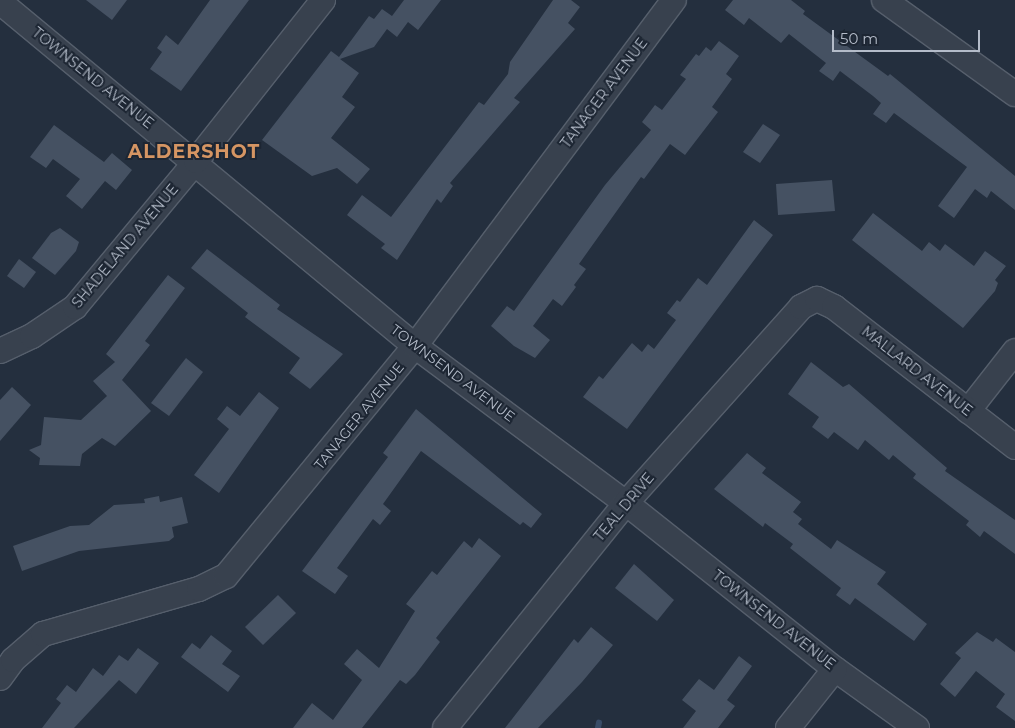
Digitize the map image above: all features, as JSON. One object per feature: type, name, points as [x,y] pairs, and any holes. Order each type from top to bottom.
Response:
[{"type":"street","name":"SHADELAND AVENUE","points":[[0,351],[32,336],[75,307],[196,161],[323,0]]},
{"type":"street","name":"TANAGER AVENUE","points":[[0,678],[13,660],[43,634],[199,589],[226,576],[415,346],[674,0]]},
{"type":"street","points":[[884,0],[1015,94]]},
{"type":"street","name":"TOWNSEND AVENUE","points":[[0,2],[196,161],[415,346],[626,503],[835,669],[917,728]]},
{"type":"street","name":"MALLARD AVENUE","points":[[816,299],[834,308],[1015,447]]},
{"type":"street","name":"TEAL DRIVE","points":[[445,728],[626,503],[801,307],[816,299]]},
{"type":"street","points":[[968,411],[1015,351]]},
{"type":"street","points":[[788,728],[835,669]]},
{"type":"building","points":[[86,0],[127,0],[112,20]]},
{"type":"building","points":[[210,0],[249,0],[181,91],[150,69],[162,52],[157,48],[166,35],[178,45]]},
{"type":"building","points":[[404,0],[441,0],[418,30],[408,22],[397,37],[387,29],[374,47],[340,59],[359,73],[342,97],[355,107],[331,138],[370,169],[357,184],[337,168],[312,176],[262,140],[331,51],[339,57],[369,16],[374,19],[382,9],[392,16]]},
{"type":"building","points":[[553,0],[571,0],[580,7],[568,23],[575,29],[514,98],[520,102],[450,183],[453,186],[441,203],[437,199],[397,260],[381,248],[385,244],[347,215],[362,195],[391,217],[479,102],[484,105],[508,74],[510,62]]},
{"type":"building","points":[[733,0],[791,0],[805,11],[803,14],[888,76],[890,74],[1015,176],[1015,210],[991,191],[987,198],[975,189],[954,218],[938,206],[967,167],[894,113],[886,123],[873,114],[881,103],[840,71],[833,81],[819,71],[826,63],[789,34],[781,43],[749,18],[744,25],[725,10]]},
{"type":"building","points":[[719,41],[739,56],[726,74],[732,79],[712,107],[718,112],[685,155],[670,144],[644,179],[641,177],[579,264],[586,269],[574,285],[576,287],[562,306],[553,299],[533,326],[550,340],[535,358],[514,346],[491,326],[507,306],[514,311],[605,185],[651,130],[642,122],[655,105],[662,110],[686,79],[680,75],[696,54],[699,56],[706,47],[711,51]]},
{"type":"building","points":[[763,124],[780,135],[760,163],[743,152]]},
{"type":"building","points":[[54,125],[104,162],[112,153],[132,170],[116,190],[105,181],[82,209],[66,196],[80,179],[53,159],[46,168],[30,157]]},
{"type":"building","points":[[832,180],[835,211],[778,215],[776,184]]},
{"type":"building","points":[[873,213],[922,251],[929,242],[940,251],[945,244],[974,266],[985,251],[1006,266],[995,280],[998,283],[995,291],[963,328],[852,240]]},
{"type":"building","points":[[754,220],[773,235],[627,429],[583,397],[599,376],[603,379],[632,343],[642,352],[648,344],[654,349],[676,320],[667,313],[677,300],[680,302],[698,278],[707,285]]},
{"type":"building","points":[[60,228],[79,242],[76,251],[55,275],[32,258],[51,233]]},
{"type":"building","points":[[207,249],[280,305],[277,309],[343,354],[310,389],[289,373],[300,358],[245,317],[248,313],[191,268]]},
{"type":"building","points":[[19,259],[36,272],[24,288],[7,276]]},
{"type":"building","points":[[168,275],[185,288],[145,341],[150,345],[122,380],[151,411],[115,446],[102,438],[82,454],[80,466],[39,465],[40,458],[29,450],[41,445],[44,417],[81,420],[107,396],[93,381],[115,362],[106,354]]},
{"type":"building","points":[[186,358],[203,372],[169,416],[151,403]]},
{"type":"building","points":[[811,362],[843,387],[849,384],[947,468],[945,471],[1015,520],[1015,554],[984,531],[980,537],[966,525],[969,521],[913,478],[916,474],[893,455],[889,460],[865,440],[858,450],[834,432],[828,439],[812,427],[819,417],[788,394]]},
{"type":"building","points":[[12,387],[31,405],[0,441],[0,400]]},
{"type":"building","points":[[259,392],[279,408],[219,493],[194,475],[229,429],[217,419],[227,406],[240,416]]},
{"type":"building","points":[[416,409],[542,514],[531,528],[523,522],[520,525],[421,451],[383,504],[391,511],[380,525],[373,519],[337,568],[348,576],[335,594],[302,571],[388,457],[383,453]]},
{"type":"building","points":[[747,453],[766,468],[762,473],[801,502],[793,512],[802,519],[798,524],[831,549],[837,540],[886,572],[877,584],[927,624],[914,641],[855,598],[850,605],[836,595],[841,588],[790,548],[793,544],[765,523],[763,527],[714,489]]},
{"type":"building","points":[[159,496],[160,502],[182,497],[188,523],[172,527],[174,537],[169,541],[79,551],[22,571],[13,546],[70,526],[89,525],[114,505],[145,503],[144,499]]},
{"type":"building","points":[[479,538],[501,556],[436,638],[440,642],[415,675],[406,684],[400,680],[362,728],[293,728],[312,703],[333,720],[362,680],[344,664],[357,649],[379,668],[415,611],[406,604],[432,571],[437,575],[464,541],[472,548]]},
{"type":"building","points":[[634,564],[674,600],[657,621],[615,588]]},
{"type":"building","points":[[278,595],[296,613],[263,645],[245,627]]},
{"type":"building","points":[[591,627],[613,645],[582,682],[538,728],[505,728],[574,639],[578,643]]},
{"type":"building","points":[[977,632],[993,642],[996,638],[1015,652],[1015,721],[996,707],[1005,694],[976,671],[955,697],[940,684],[961,658],[955,653]]},
{"type":"building","points":[[211,635],[232,651],[222,664],[240,676],[228,692],[181,657],[192,643],[200,649]]},
{"type":"building","points":[[138,648],[159,663],[136,694],[119,680],[74,728],[42,728],[61,703],[56,699],[67,685],[76,692],[93,668],[103,676],[119,655],[128,661]]},
{"type":"building","points":[[739,656],[752,666],[727,700],[735,706],[718,728],[683,728],[696,711],[682,700],[699,679],[714,690]]},
{"type":"waterway","points":[[598,728],[599,723]]},
{"type":"district","name":"ALDERSHOT","points":[[194,152]]}]
